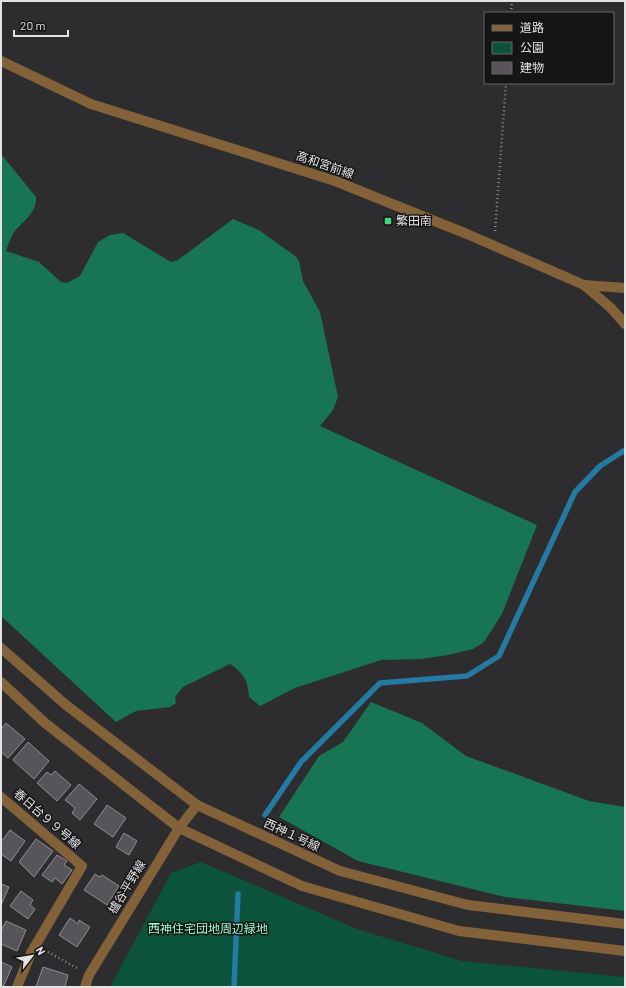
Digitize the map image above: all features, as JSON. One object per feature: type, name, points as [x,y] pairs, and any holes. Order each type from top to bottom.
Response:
[{"type":"street","name":"高和宮前線","points":[[1,61],[91,104],[335,181],[493,246],[584,285],[611,308],[625,324]]},
{"type":"street","points":[[584,285],[625,288]]},
{"type":"street","name":"西神１号線","points":[[1,648],[66,705],[197,805],[340,871],[468,905],[625,924]]},
{"type":"street","points":[[1,682],[45,723],[178,828],[302,886],[459,931],[625,951]]},
{"type":"street","name":"春日台９９号線","points":[[1,797],[82,866],[35,945],[18,987]]},
{"type":"street","name":"櫨谷平野線","points":[[85,987],[89,975],[178,828],[197,805]]},
{"type":"path","points":[[511,12],[512,1]]},
{"type":"path","points":[[493,246],[506,84]]},
{"type":"path","points":[[35,945],[89,975]]},
{"type":"green space","points":[[1,154],[36,197],[36,203],[32,212],[14,233],[6,251],[39,262],[61,282],[67,283],[80,276],[98,242],[110,235],[123,233],[171,262],[178,260],[233,219],[259,230],[295,256],[299,261],[303,281],[320,312],[338,397],[333,410],[320,426],[537,525],[502,614],[484,642],[473,649],[448,655],[421,659],[381,660],[295,688],[260,706],[249,697],[248,686],[242,674],[230,664],[183,687],[175,697],[176,703],[170,707],[136,711],[116,722],[1,616]]},
{"type":"green space","points":[[371,702],[422,723],[466,756],[589,801],[625,807],[625,911],[505,897],[358,861],[279,817],[319,756],[343,742]]},
{"type":"green space","name":"西神住宅団地周辺緑地","points":[[201,862],[357,929],[462,961],[625,977],[625,987],[110,987],[171,873]]},
{"type":"building","points":[[6,723],[25,739],[8,758],[1,752],[1,729]]},
{"type":"building","points":[[28,742],[49,761],[34,779],[13,760]]},
{"type":"building","points":[[55,771],[71,785],[57,801],[37,783],[47,772],[51,775]]},
{"type":"building","points":[[79,784],[97,799],[80,820],[72,813],[75,808],[65,800]]},
{"type":"building","points":[[107,805],[126,818],[113,837],[94,824]]},
{"type":"building","points":[[10,830],[25,841],[11,861],[1,854],[1,842]]},
{"type":"building","points":[[124,833],[137,841],[129,855],[116,847]]},
{"type":"building","points":[[36,839],[53,851],[34,877],[19,862]]},
{"type":"building","points":[[57,855],[67,861],[64,865],[72,870],[62,884],[55,878],[52,882],[42,875]]},
{"type":"building","points":[[95,874],[100,877],[102,875],[119,886],[107,905],[84,890]]},
{"type":"building","points":[[1,884],[9,887],[1,905]]},
{"type":"building","points":[[21,891],[33,900],[30,905],[35,909],[28,919],[10,906]]},
{"type":"building","points":[[70,918],[78,924],[79,920],[90,927],[77,947],[59,935]]},
{"type":"building","points":[[6,921],[26,930],[17,951],[1,944],[1,931]]},
{"type":"building","points":[[1,962],[12,967],[3,987],[1,987]]},
{"type":"building","points":[[43,967],[68,975],[65,987],[36,987]]},
{"type":"waterway","points":[[265,815],[301,762],[380,683],[467,676],[499,656],[575,492],[600,466],[625,450]]},
{"type":"waterway","points":[[234,987],[238,894]]},
{"type":"place","name":"繁田南","points":[[388,221]]}]
